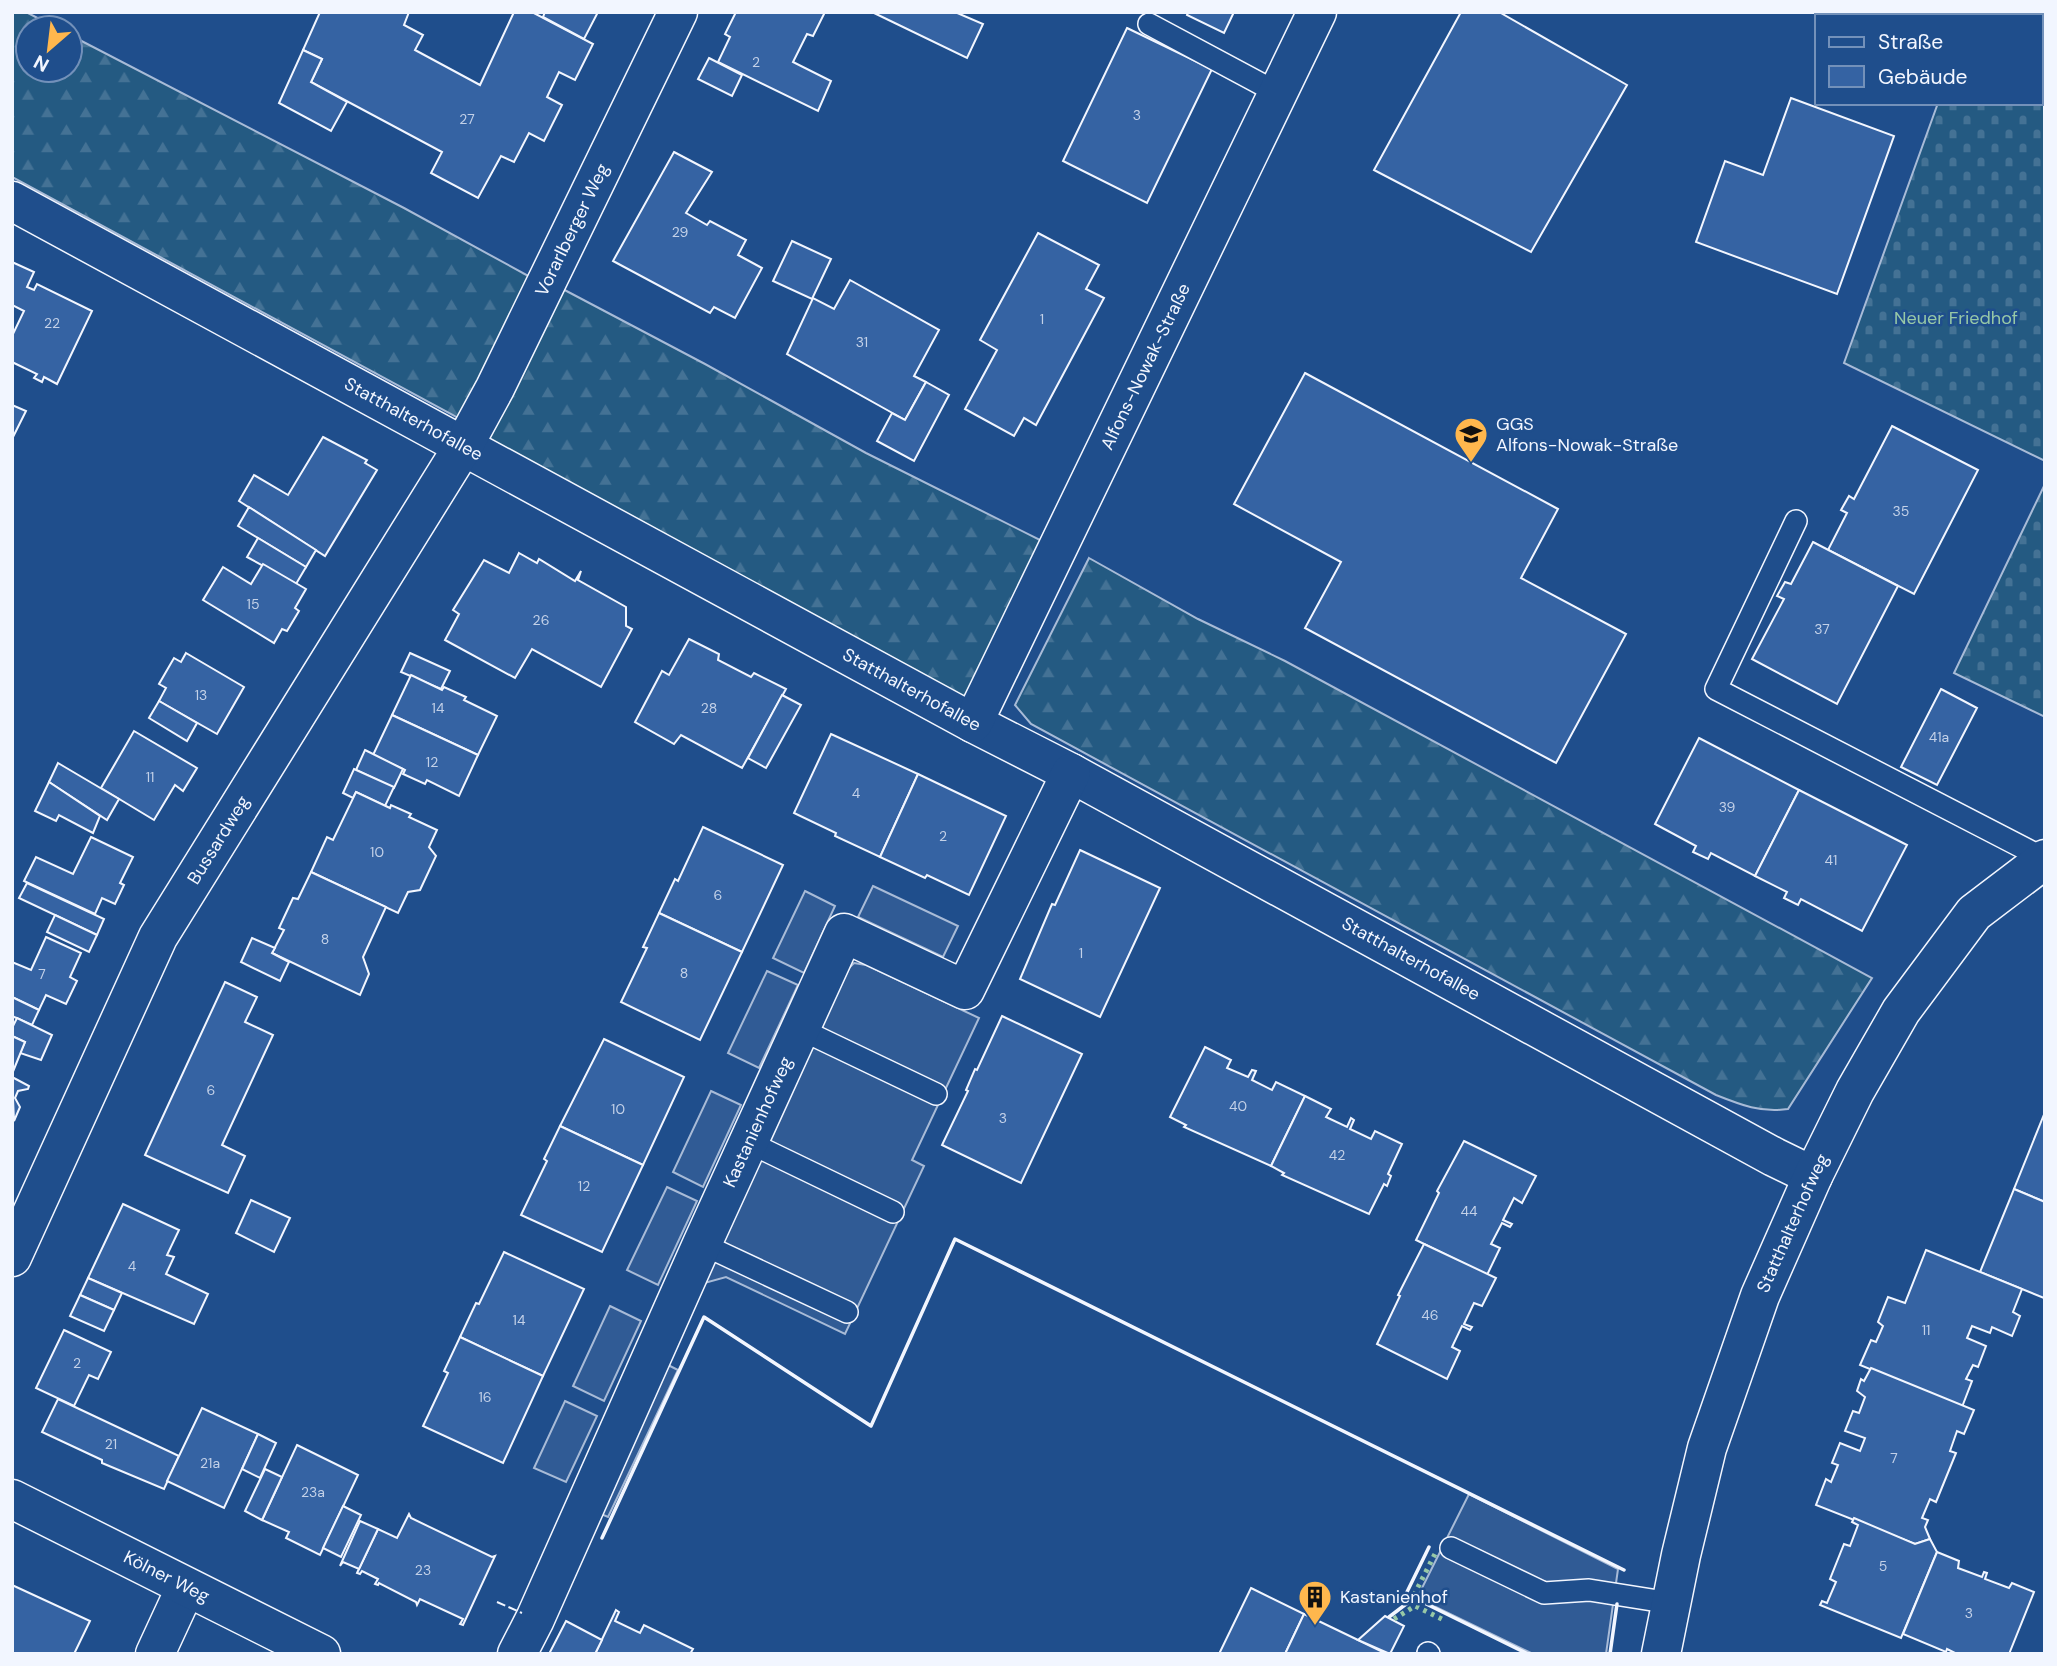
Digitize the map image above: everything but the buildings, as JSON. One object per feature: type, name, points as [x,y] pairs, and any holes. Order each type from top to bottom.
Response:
[{"type":"street","name":"Vorarlberger Weg","points":[[464,445],[678,12]]},
{"type":"street","name":"Alfons-Nowak-Straße","points":[[973,723],[1317,12]]},
{"type":"street","name":"Statthalterhofallee","points":[[12,201],[1813,1176]]},
{"type":"street","name":"Bussardweg","points":[[12,1258],[158,937],[464,445]]},
{"type":"street","name":"Kastanienhofweg","points":[[517,1654],[844,933],[965,990],[1072,773]]},
{"type":"street","name":"Statthalterhofweg","points":[[1661,1654],[1707,1448],[1760,1296],[1813,1176],[1901,1011],[1974,914],[2045,859]]},
{"type":"street","name":"Kölner Weg","points":[[12,1499],[321,1654]]},
{"type":"street","points":[[155,1654],[186,1587]]},
{"type":"lane","points":[[1149,24],[1278,93]]},
{"type":"lane","points":[[1796,522],[1716,689],[2045,859]]},
{"type":"lane","points":[[800,1029],[936,1094]]},
{"type":"lane","points":[[748,1142],[894,1212]]},
{"type":"lane","points":[[702,1244],[847,1312]]},
{"type":"lane","points":[[1451,1548],[1544,1593],[1589,1590],[1671,1603]]},
{"type":"green space","points":[[12,12],[26,12],[30,14],[14,14],[14,84],[84,84],[84,42],[404,208],[532,278],[460,419],[12,177]]},
{"type":"green space","name":"Neuer Friedhof","points":[[2045,12],[2045,461],[1844,363],[1937,105],[2043,105],[2043,14],[1970,14]]},
{"type":"green space","points":[[557,286],[866,453],[1048,544],[969,702],[479,435]]},
{"type":"green space","points":[[2045,484],[2045,717],[1954,673]]},
{"type":"green space","points":[[1089,558],[1198,619],[1285,661],[1872,978],[1788,1109],[1760,1109],[1716,1095],[1031,724],[1015,705]]},
{"type":"shaded area","points":[[873,886],[958,926],[943,957],[858,917]]},
{"type":"shaded area","points":[[805,891],[835,906],[804,973],[773,958]]},
{"type":"shaded area","points":[[854,963],[866,965],[979,1018],[912,1160],[924,1166],[845,1334],[726,1277],[701,1284],[849,968]]},
{"type":"shaded area","points":[[767,971],[798,985],[759,1068],[728,1053]]},
{"type":"shaded area","points":[[711,1091],[741,1105],[703,1187],[673,1172]]},
{"type":"shaded area","points":[[667,1187],[697,1201],[658,1285],[627,1270]]},
{"type":"shaded area","points":[[610,1306],[641,1321],[604,1401],[573,1386]]},
{"type":"shaded area","points":[[664,1363],[678,1370],[608,1517],[594,1511]]},
{"type":"shaded area","points":[[565,1401],[597,1416],[566,1482],[534,1468]]},
{"type":"shaded area","points":[[1469,1494],[1618,1569],[1606,1654],[1533,1654],[1417,1598]]},
{"type":"hedge","points":[[1414,1595],[1437,1550]]},
{"type":"hedge","points":[[1394,1619],[1415,1606],[1446,1621]]},
{"type":"fence","points":[[497,1602],[522,1613]]},
{"type":"wall","points":[[602,1538],[704,1317],[871,1426],[955,1239],[1624,1570]]},
{"type":"wall","points":[[1429,1547],[1406,1594],[1528,1654]]},
{"type":"wall","points":[[1389,1617],[1414,1598]]},
{"type":"wall","points":[[1610,1654],[1617,1604]]},
{"type":"place","name":"GGS Alfons-Nowak-Straße","points":[[1471,464]]},
{"type":"place","name":"Kastanienhof","points":[[1315,1627]]}]
